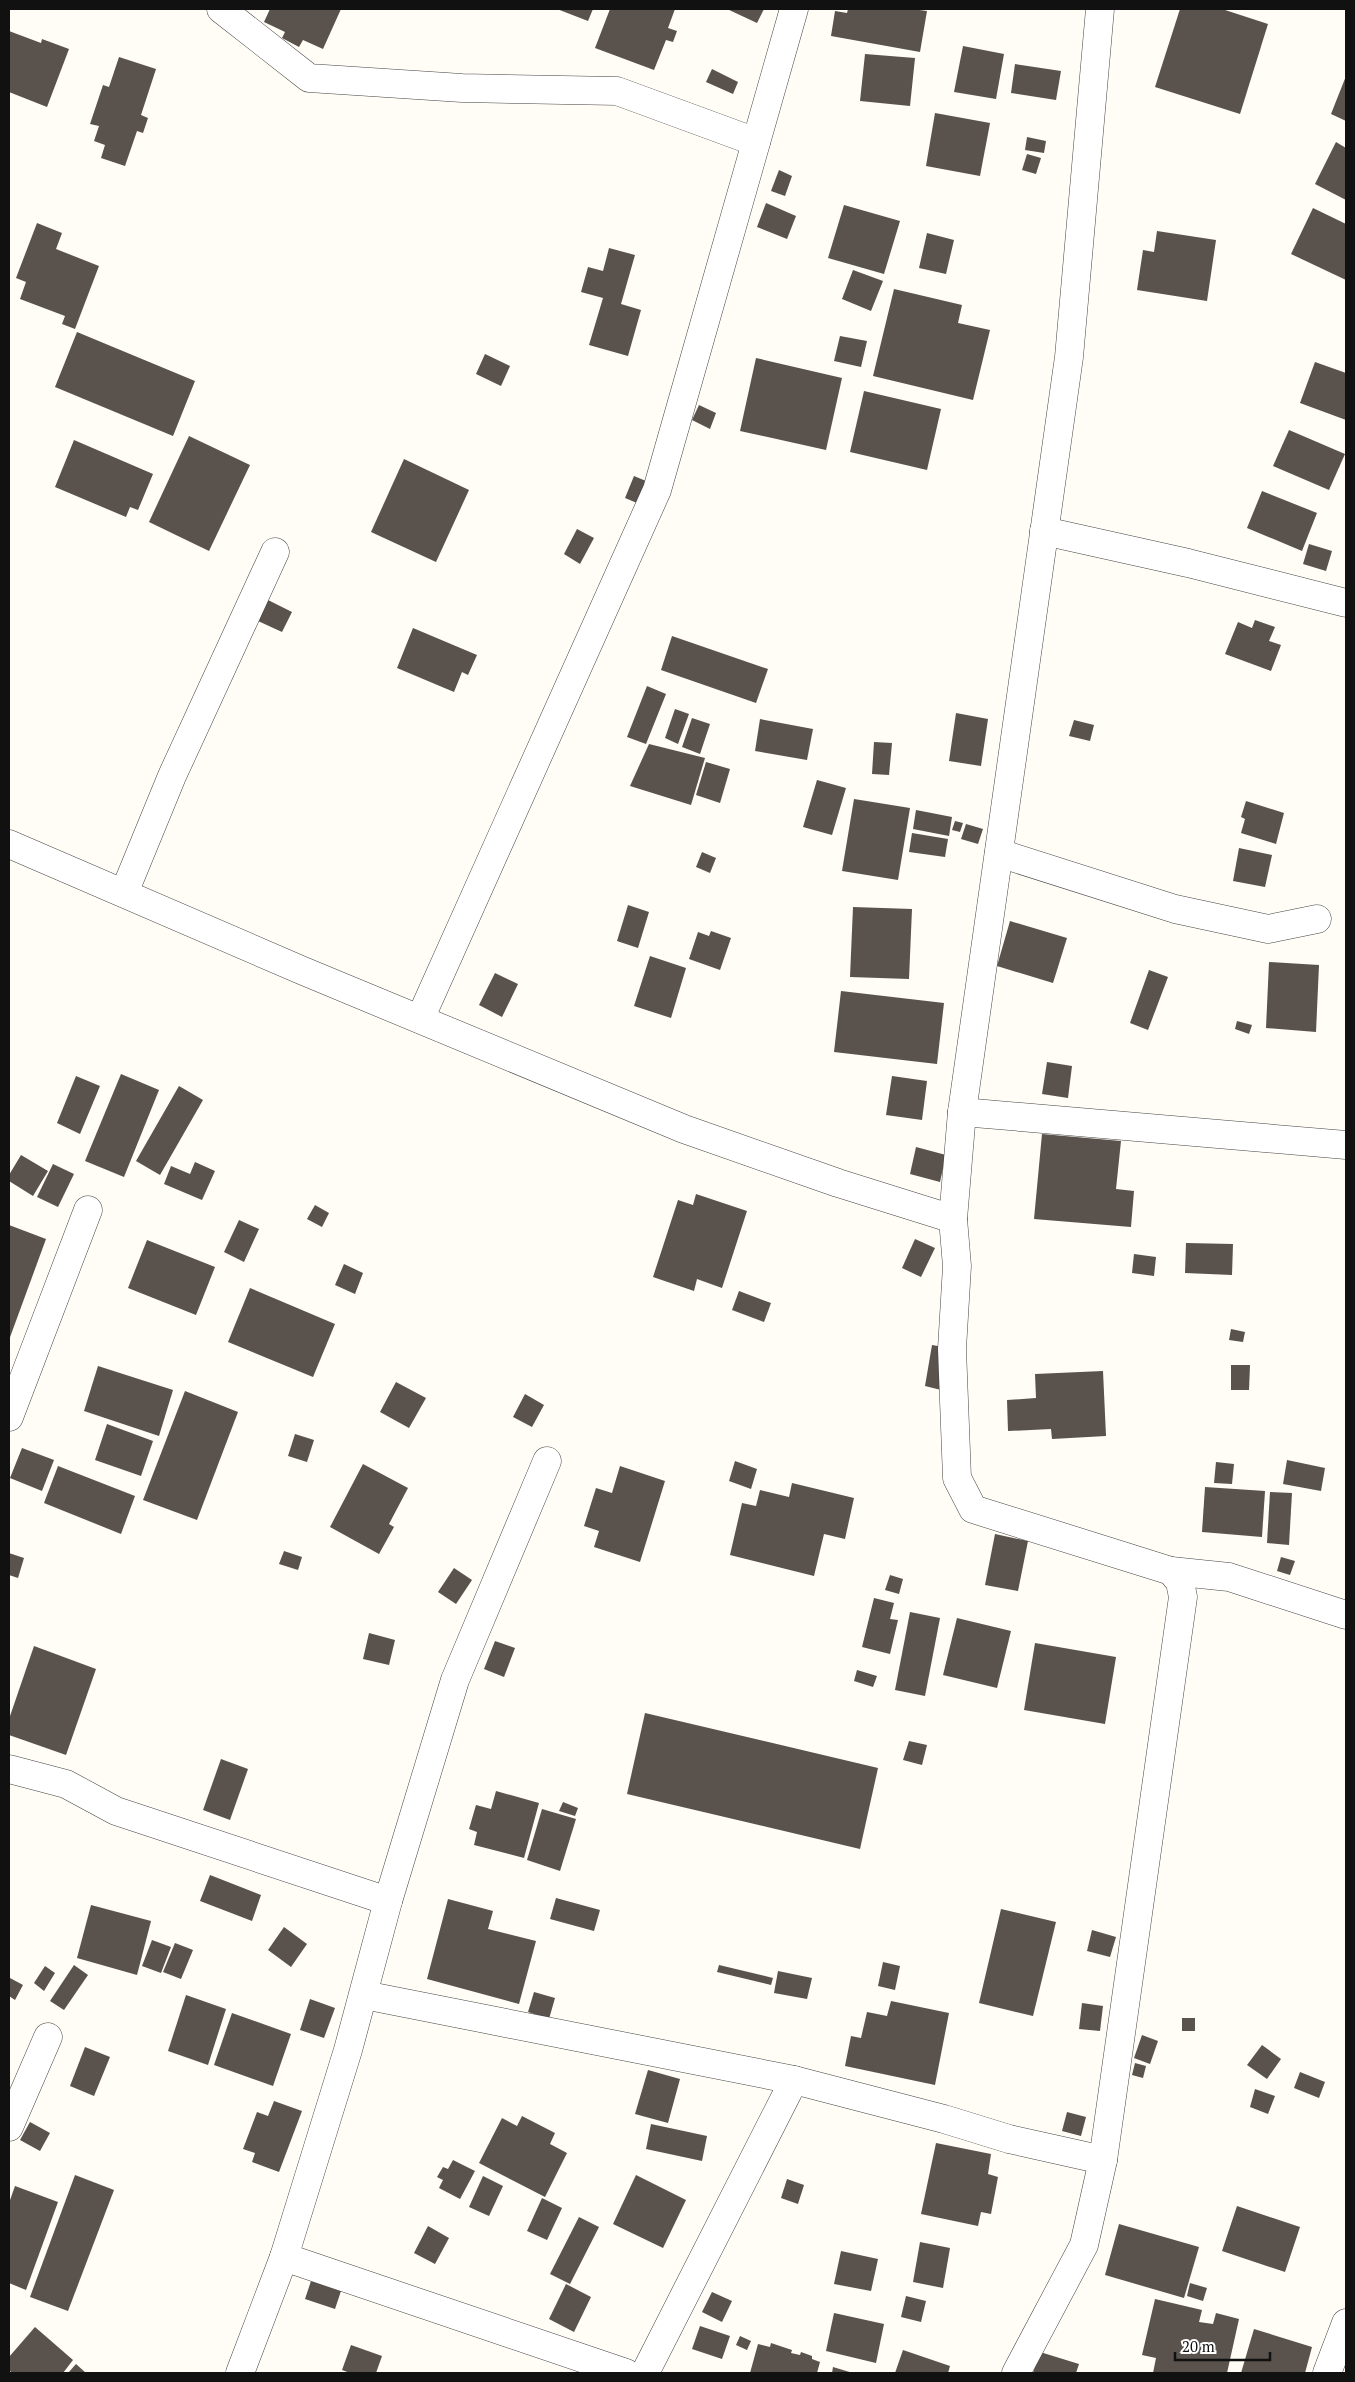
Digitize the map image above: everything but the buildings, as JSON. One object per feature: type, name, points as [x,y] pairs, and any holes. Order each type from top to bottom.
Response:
[{"type":"street","points":[[221,9],[308,78],[462,88],[617,91],[756,142]]},
{"type":"street","points":[[420,1019],[656,490],[794,9]]},
{"type":"street","points":[[1100,9],[1069,357],[962,1112],[953,1219],[957,1266],[952,1349],[957,1478],[972,1509],[1171,1571],[1229,1577],[1346,1615]]},
{"type":"street","points":[[1044,531],[1188,563],[1346,603]]},
{"type":"street","points":[[124,894],[172,776],[274,552]]},
{"type":"street","points":[[9,844],[684,1130],[838,1183],[953,1219]]},
{"type":"street","points":[[998,853],[1175,909],[1268,929],[1317,919]]},
{"type":"street","points":[[962,1112],[1346,1145]]},
{"type":"street","points":[[9,1417],[88,1210]]},
{"type":"street","points":[[240,2373],[284,2257],[364,1995],[388,1901],[455,1680],[548,1461]]},
{"type":"street","points":[[1016,2373],[1084,2245],[1103,2160],[1183,1597],[1180,1582],[1171,1571]]},
{"type":"street","points":[[9,1769],[66,1784],[116,1811],[388,1901]]},
{"type":"street","points":[[364,1995],[794,2080],[944,2119],[1009,2140],[1103,2160]]},
{"type":"street","points":[[9,2127],[48,2037]]},
{"type":"street","points":[[645,2373],[794,2080]]},
{"type":"street","points":[[284,2257],[626,2373]]},
{"type":"street","points":[[1327,2373],[1346,2323]]}]
